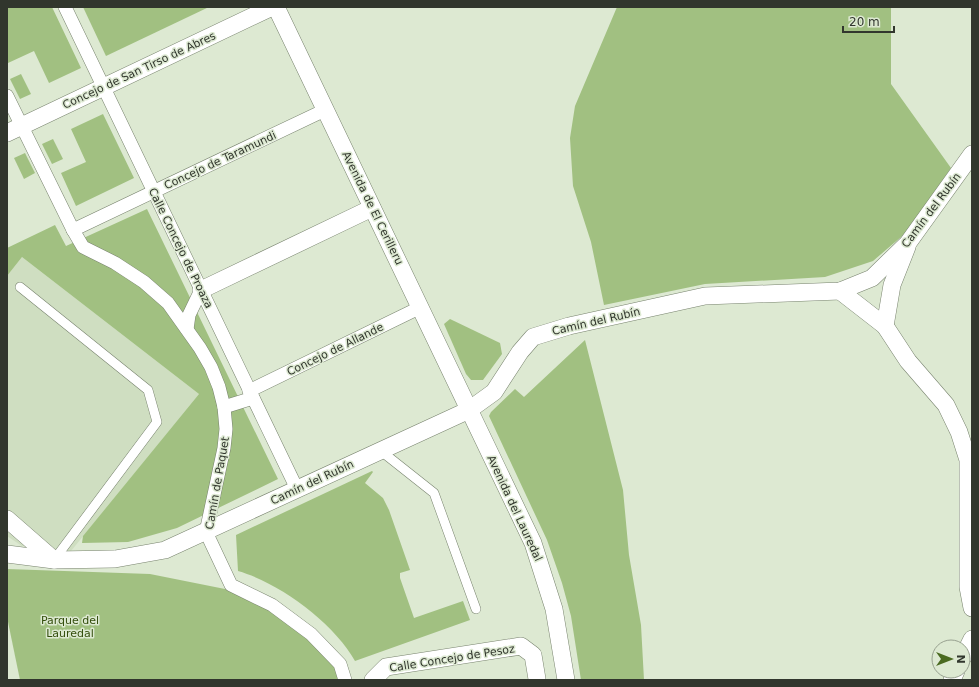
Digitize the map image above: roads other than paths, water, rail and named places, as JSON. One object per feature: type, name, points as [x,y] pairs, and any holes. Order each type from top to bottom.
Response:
[{"type":"street","name":"Calle Concejo de Proaza","points":[[65,7],[297,489]]},
{"type":"street","name":"Concejo de San Tirso de Abres","points":[[14,130],[272,7]]},
{"type":"street","name":"Avenida de El Cerilleru","points":[[276,7],[469,410]]},
{"type":"street","name":"Camín de Paquet","points":[[7,96],[14,130],[83,247],[115,263],[144,282],[168,303],[200,348],[211,367],[219,387],[224,407],[226,428],[224,448],[206,532],[230,585],[272,605],[311,634],[340,664],[345,680]]},
{"type":"street","name":"Concejo de Taramundi","points":[[73,230],[325,110]]},
{"type":"street","name":"Camín del Rubín","points":[[7,554],[54,560],[122,558],[166,550],[469,410],[494,392],[520,352],[533,337],[569,326],[705,296],[840,291],[872,278],[908,243],[972,154]]},
{"type":"street","points":[[187,329],[189,315],[201,290],[372,208]]},
{"type":"street","points":[[885,326],[892,285],[908,243]]},
{"type":"street","points":[[840,291],[885,326],[908,361],[946,405],[959,432],[970,460],[968,587],[972,608]]},
{"type":"street","name":"Concejo de Allande","points":[[224,407],[251,395],[420,307]]},
{"type":"street","name":"Avenida del Lauredal","points":[[469,410],[533,543],[554,609],[566,677]]},
{"type":"street","points":[[7,519],[54,560]]},
{"type":"street","name":"Calle Concejo de Pesoz","points":[[373,680],[386,667],[521,646],[533,655],[534,680],[566,677]]},
{"type":"lane","points":[[20,287],[148,390],[157,422],[54,560]]},
{"type":"lane","points":[[381,451],[434,493],[476,609]]},
{"type":"park label","name":"Parque del Lauredal","points":[[70,626]]}]
